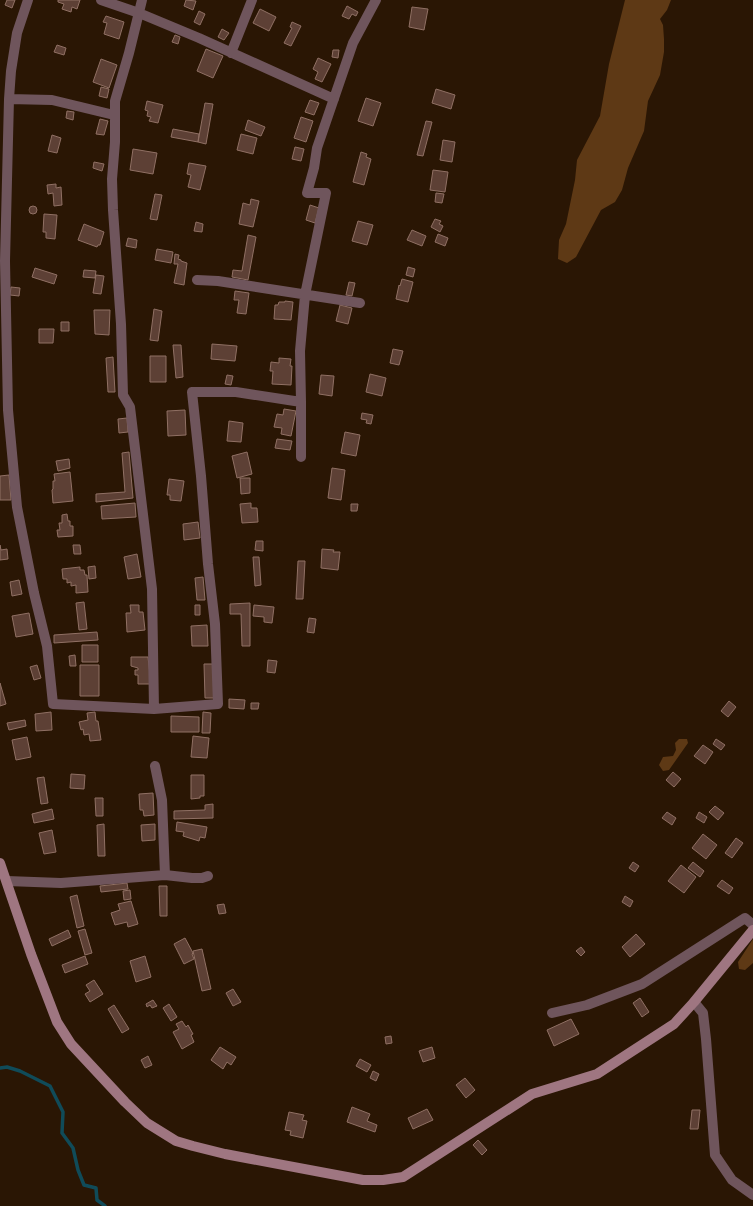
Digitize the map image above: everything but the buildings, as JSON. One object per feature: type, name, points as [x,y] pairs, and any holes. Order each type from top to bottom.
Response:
[{"type":"street","points":[[28,0],[17,33],[11,71],[9,99],[5,261],[8,410],[18,508],[34,593],[47,646],[53,704],[154,709],[218,704],[215,624],[192,392],[236,392],[301,402]]},
{"type":"street","points":[[101,0],[139,13],[232,52],[334,99]]},
{"type":"street","points":[[142,0],[115,101],[112,210],[121,324],[123,395],[130,406],[152,590],[154,709]]},
{"type":"street","points":[[232,52],[252,0]]},
{"type":"street","points":[[301,457],[300,351],[305,295],[326,193],[307,193],[314,168],[316,148],[353,43],[375,0]]},
{"type":"street","points":[[9,99],[52,100],[114,115]]},
{"type":"street","points":[[197,280],[218,281],[360,303]]},
{"type":"street","points":[[155,766],[162,800],[165,875]]},
{"type":"street","points":[[0,863],[31,954],[57,1022],[71,1044],[125,1102],[147,1123],[176,1141],[225,1154],[363,1180],[383,1180],[403,1177],[532,1094],[596,1074],[674,1024],[753,930]]},
{"type":"street","points":[[7,881],[61,883],[165,875],[192,878],[202,878],[208,876]]},
{"type":"street","points":[[552,1013],[587,1006],[642,984],[745,918],[753,925]]},
{"type":"street","points":[[694,1002],[703,1013],[716,1155],[732,1180],[753,1195]]},
{"type":"shaded area","points":[[625,0],[671,0],[667,10],[660,19],[663,25],[664,52],[660,75],[648,101],[644,131],[628,168],[622,190],[615,202],[601,210],[576,257],[567,263],[558,259],[559,240],[566,224],[575,180],[577,160],[600,116],[609,64]]},
{"type":"shaded area","points":[[679,739],[687,739],[688,743],[669,770],[663,771],[659,765],[663,757],[673,756],[676,750],[675,743]]},
{"type":"shaded area","points":[[753,939],[753,963],[745,970],[739,969],[738,962]]},
{"type":"waterway","points":[[0,1068],[7,1067],[20,1071],[50,1086],[63,1112],[62,1133],[73,1148],[78,1170],[84,1185],[96,1188],[97,1200],[105,1206]]}]
